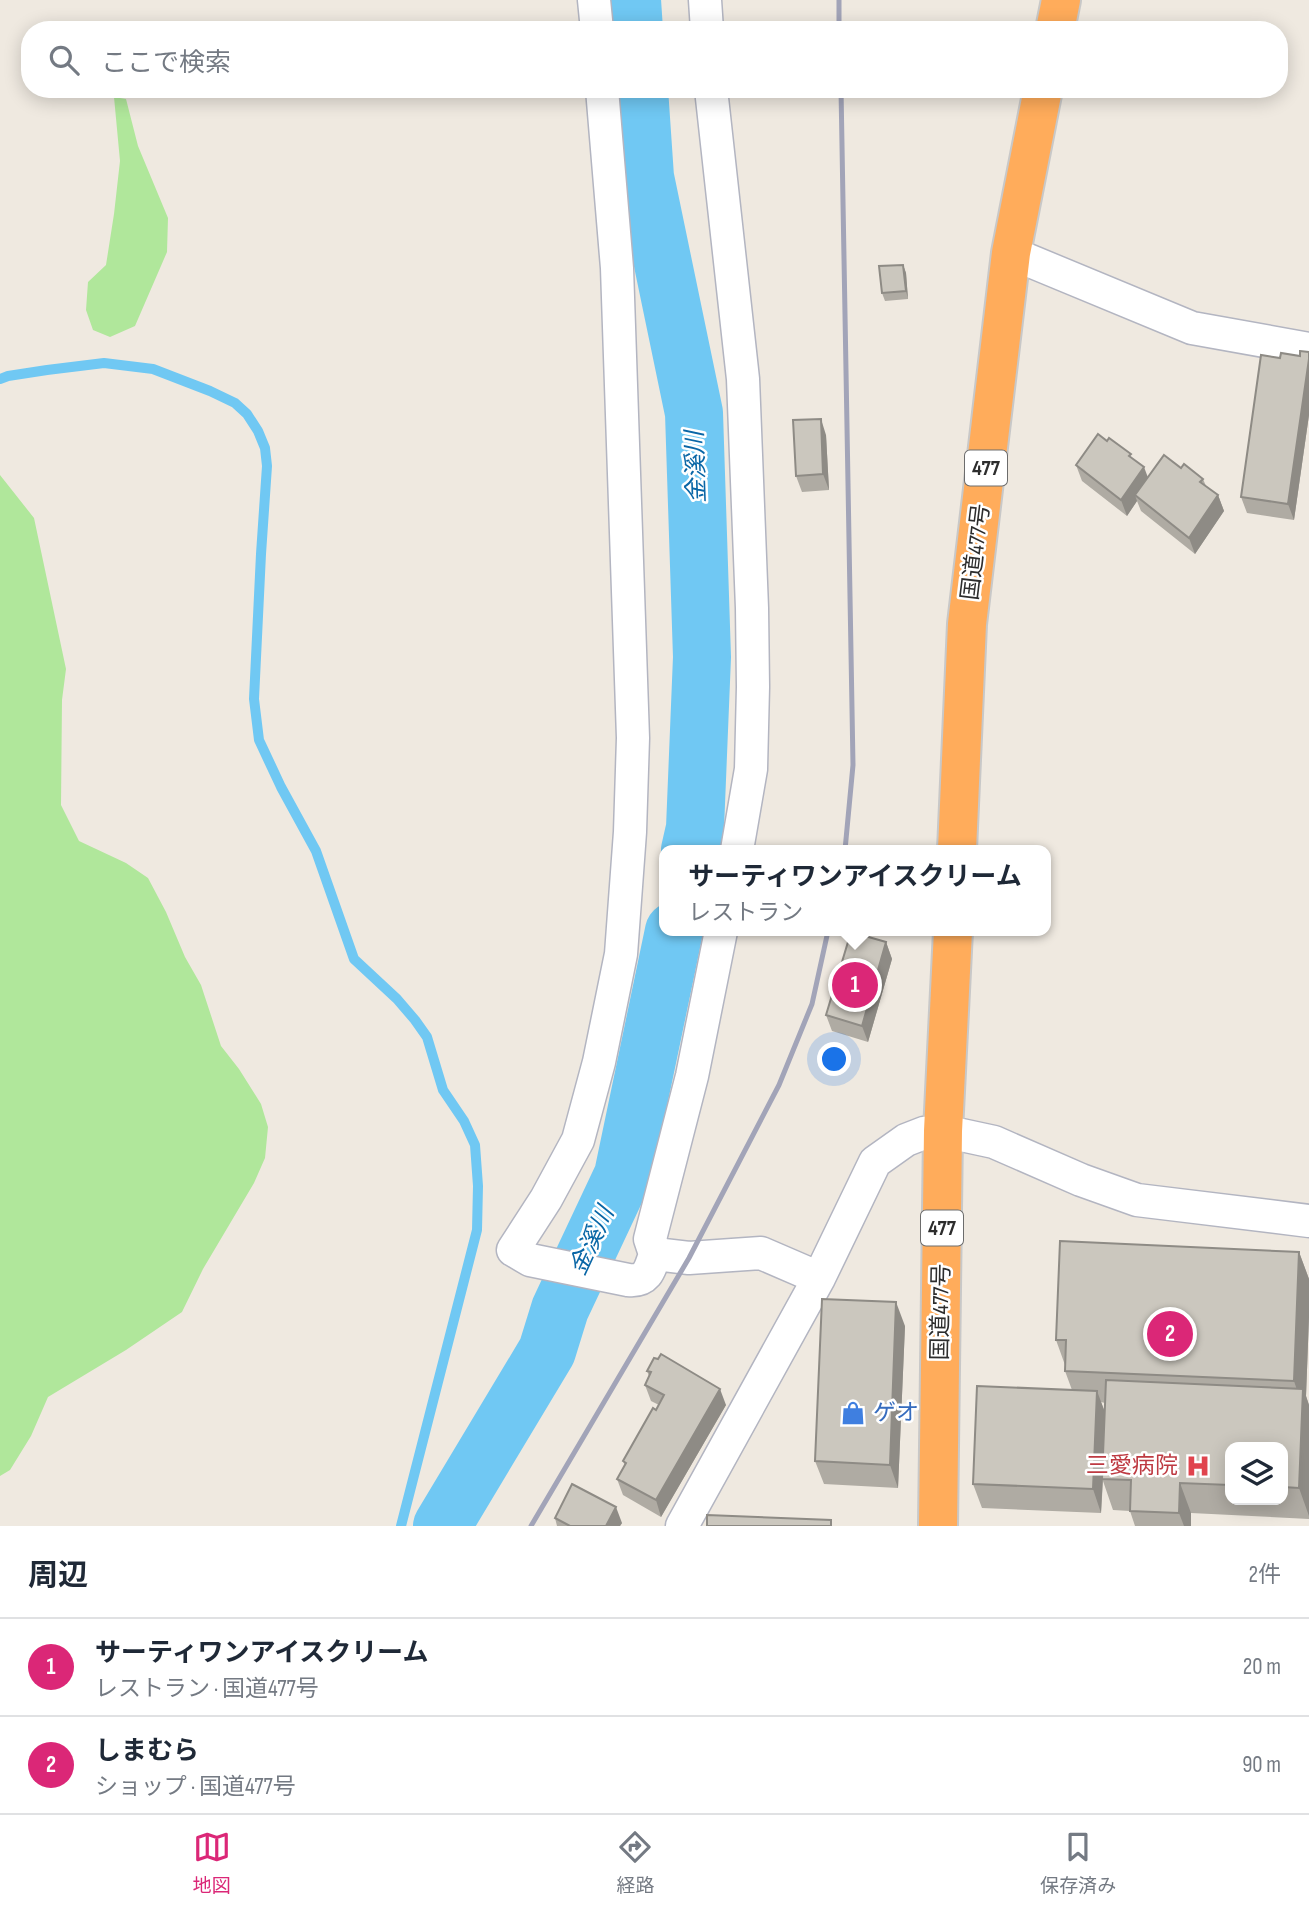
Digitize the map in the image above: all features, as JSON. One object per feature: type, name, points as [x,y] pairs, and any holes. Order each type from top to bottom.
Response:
[{"type":"highway","points":[[1057,21],[1061,0]]},
{"type":"highway","name":"国道477号","points":[[957,845],[967,624],[1011,253],[1041,98]]},
{"type":"highway","name":"国道477号","points":[[938,1526],[943,1131],[953,936]]},
{"type":"street","points":[[594,0],[596,21]]},
{"type":"street","points":[[705,0],[706,21]]},
{"type":"street","points":[[602,98],[617,268],[634,738],[621,954],[599,1062],[578,1140],[546,1199],[513,1250],[530,1259],[628,1280],[638,1281],[648,1275],[655,1254],[650,1239],[692,1076],[720,936]]},
{"type":"street","points":[[712,98],[743,379],[752,608],[751,769],[738,845]]},
{"type":"street","points":[[1011,253],[1192,328],[1309,349]]},
{"type":"street","points":[[682,1526],[819,1278],[875,1162],[906,1140],[924,1133],[943,1131],[994,1142],[1081,1180],[1138,1200],[1309,1221]]},
{"type":"street","points":[[655,1254],[689,1258],[761,1253],[819,1278]]},
{"type":"green space","points":[[114,98],[126,99],[138,146],[168,218],[167,252],[135,326],[110,337],[93,330],[86,310],[88,282],[106,265],[120,161]]},
{"type":"green space","points":[[0,475],[34,518],[66,669],[62,700],[61,805],[79,841],[126,863],[148,878],[201,985],[221,1046],[261,1104],[268,1127],[265,1158],[254,1183],[203,1269],[182,1312],[48,1397],[31,1436],[10,1470],[0,1476]]},
{"type":"building","points":[[903,265],[906,291],[882,293],[879,266]]},
{"type":"building","points":[[1300,351],[1309,352],[1309,359],[1288,504],[1241,497],[1261,355],[1280,358],[1281,353],[1300,356]]},
{"type":"building","points":[[821,419],[823,474],[796,476],[793,420]]},
{"type":"building","points":[[1098,434],[1107,441],[1109,438],[1144,467],[1121,500],[1076,465]]},
{"type":"building","points":[[1164,455],[1181,468],[1184,464],[1203,479],[1200,482],[1218,495],[1189,538],[1135,495]]},
{"type":"building","points":[[850,936],[865,936],[886,942],[862,1026],[826,1015]]},
{"type":"building","points":[[1060,1241],[1299,1252],[1294,1381],[1065,1371],[1066,1340],[1056,1340]]},
{"type":"building","points":[[822,1299],[896,1302],[890,1465],[815,1461]]},
{"type":"building","points":[[661,1354],[720,1389],[656,1500],[617,1479],[626,1463],[623,1461],[653,1408],[656,1410],[664,1395],[645,1385],[651,1372],[647,1371],[654,1358],[658,1359]]},
{"type":"building","points":[[1106,1380],[1303,1389],[1299,1488],[1288,1487],[1288,1442],[1225,1442],[1225,1485],[1180,1483],[1179,1513],[1130,1511],[1131,1480],[1102,1479]]},
{"type":"building","points":[[977,1386],[1097,1391],[1093,1489],[973,1484]]},
{"type":"building","points":[[572,1484],[616,1507],[606,1526],[570,1526],[555,1518]]},
{"type":"building","points":[[707,1515],[831,1520],[831,1526],[707,1526]]},
{"type":"waterway","name":"金溪川","points":[[632,0],[633,21]]},
{"type":"waterway","name":"金溪川","points":[[640,98],[645,177],[694,413],[702,657],[695,828],[691,845]]},
{"type":"waterway","points":[[0,379],[104,363],[153,369],[235,403],[247,414],[265,448],[267,466],[254,699],[259,740],[316,851],[354,959],[397,999],[427,1037],[443,1090],[464,1121],[475,1145],[477,1230],[401,1526]]},
{"type":"waterway","name":"金溪川","points":[[442,1526],[547,1351],[560,1309],[623,1175],[673,936]]},
{"type":"railway","points":[[839,0],[839,21]]},
{"type":"railway","points":[[841,98],[853,765],[845,845]]},
{"type":"railway","points":[[531,1526],[689,1258],[779,1085],[812,1004],[827,936]]},
{"type":"place","name":"サーティワンアイスクリーム","points":[[855,985]]},
{"type":"place","name":"しまむら","points":[[1170,1334]]},
{"type":"place","name":"ゲオ","points":[[853,1413]]},
{"type":"place","name":"三愛病院","points":[[1198,1466]]}]
